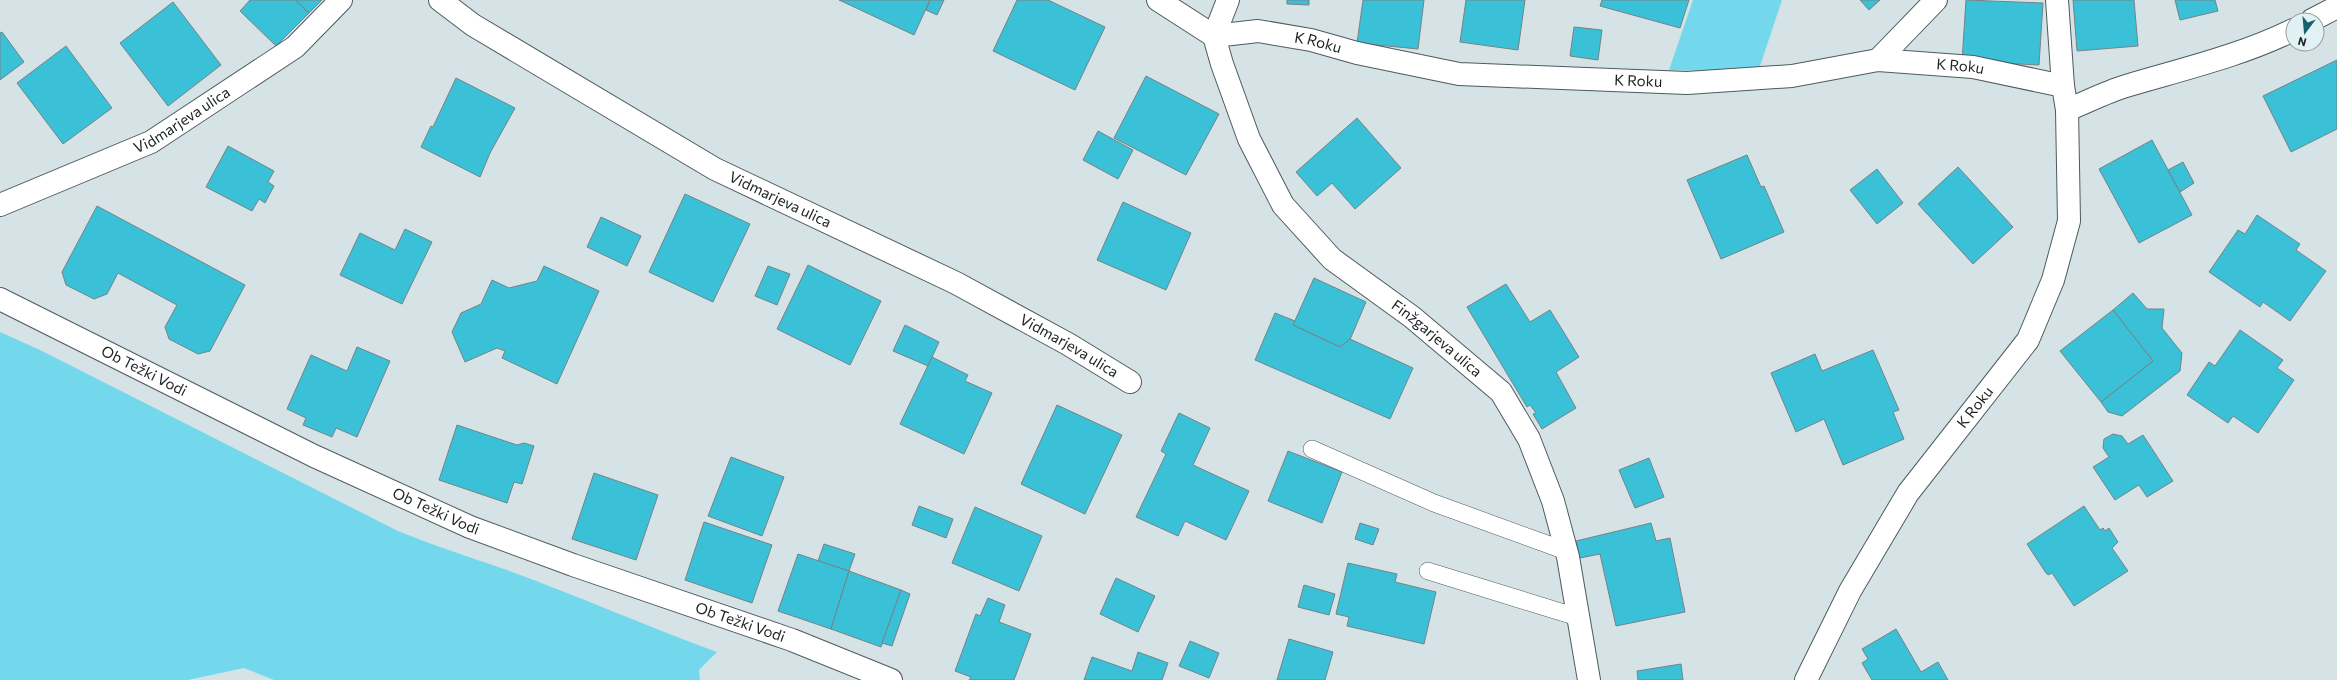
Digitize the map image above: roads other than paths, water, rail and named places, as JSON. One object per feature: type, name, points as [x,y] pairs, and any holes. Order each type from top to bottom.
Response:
[{"type":"street","name":"Vidmarjeva ulica","points":[[0,205],[151,142],[295,47],[341,0]]},
{"type":"street","name":"Vidmarjeva ulica","points":[[440,0],[473,25],[715,170],[956,283],[1068,344],[1130,382]]},
{"type":"street","points":[[1158,0],[1214,36],[1228,0]]},
{"type":"street","points":[[1878,60],[1936,0]]},
{"type":"street","name":"K Roku","points":[[1806,680],[1850,590],[1908,494],[2028,340],[2053,280],[2069,221],[2067,110],[2063,86],[2057,0]]},
{"type":"street","points":[[2325,13],[2337,7]]},
{"type":"street","name":"K Roku","points":[[1214,36],[1258,31],[1296,37],[1357,53],[1459,74],[1687,83],[1792,76],[1878,60],[1973,68],[2063,86]]},
{"type":"street","points":[[2067,110],[2125,87],[2167,76],[2265,44],[2285,34]]},
{"type":"street","name":"Finžgarjeva ulica","points":[[1214,36],[1222,64],[1249,139],[1283,205],[1332,259],[1412,317],[1502,392],[1529,439],[1553,501],[1566,551],[1589,680]]},
{"type":"street","name":"Ob Težki Vodi","points":[[0,299],[314,456],[470,527],[573,565],[792,640],[891,680]]},
{"type":"lane","points":[[1312,449],[1434,503],[1566,551]]},
{"type":"lane","points":[[1428,571],[1577,617]]}]
